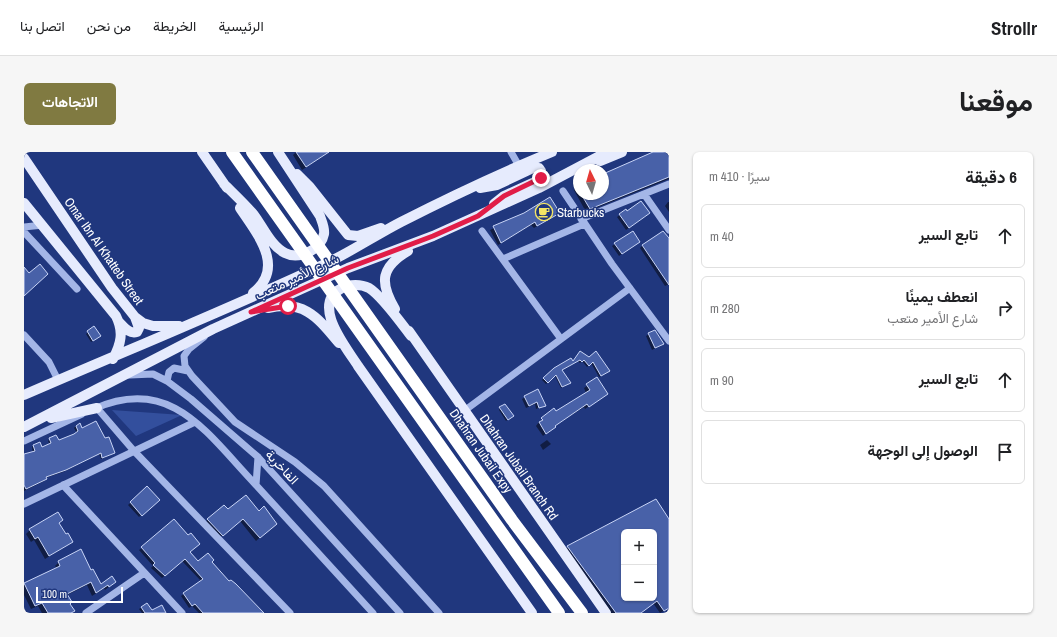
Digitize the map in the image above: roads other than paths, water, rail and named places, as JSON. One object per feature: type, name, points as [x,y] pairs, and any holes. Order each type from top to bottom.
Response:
[{"type":"highway","points":[[232,152],[559,613]]},
{"type":"highway","name":"Dhahran Jubail Expy","points":[[252,152],[512,520],[582,613]]},
{"type":"main road","points":[[202,152],[260,238],[268,254],[269,266],[265,279],[260,288],[243,301]]},
{"type":"main road","points":[[224,184],[254,215],[281,251],[293,256],[300,255],[317,246],[324,233],[323,224],[278,152]]},
{"type":"main road","points":[[521,165],[547,152]]},
{"type":"main road","name":"شارع الأمير متعب","points":[[24,395],[113,359],[183,326],[243,301],[344,254],[418,213],[552,152]]},
{"type":"main road","name":"شارع الأمير متعب","points":[[24,427],[213,329],[348,268],[433,236],[478,216],[539,188],[607,152]]},
{"type":"main road","points":[[594,164],[622,152]]},
{"type":"main road","name":"Omar Ibn Al Khatteb Street","points":[[24,158],[112,288],[135,317],[143,323],[153,326],[183,326]]},
{"type":"main road","points":[[288,166],[310,187],[348,235],[352,236],[365,234],[418,213]]},
{"type":"main road","points":[[469,190],[497,185],[533,168],[538,168],[542,171],[542,176],[539,180],[504,196],[478,216]]},
{"type":"main road","points":[[539,188],[573,173]]},
{"type":"main road","points":[[24,203],[120,322],[133,333],[137,332],[139,328],[135,317]]},
{"type":"main road","points":[[411,336],[389,299],[384,287],[385,275],[387,268],[394,260],[433,236]]},
{"type":"main road","points":[[411,336],[374,292],[368,288],[355,285],[339,289],[334,293],[330,300],[329,316],[358,366],[532,613]]},
{"type":"main road","points":[[251,312],[288,306],[297,306],[306,310],[324,326],[358,366]]},
{"type":"main road","points":[[113,359],[120,346],[122,334],[120,322]]},
{"type":"main road","name":"Dhahran Jubail Branch Rd","points":[[411,336],[606,613]]},
{"type":"main road","points":[[37,421],[97,408]]},
{"type":"street","points":[[511,152],[521,165]]},
{"type":"street","points":[[503,259],[669,184]]},
{"type":"street","points":[[563,191],[583,222],[669,341]]},
{"type":"street","points":[[644,194],[669,230]]},
{"type":"street","points":[[24,227],[43,225]]},
{"type":"street","points":[[482,231],[561,339]]},
{"type":"street","points":[[24,232],[77,289]]},
{"type":"street","points":[[464,411],[630,288]]},
{"type":"street","points":[[213,329],[189,349],[184,356],[184,362],[188,371],[236,422],[295,462],[324,486],[439,613]]},
{"type":"street","points":[[24,335],[49,362],[58,380]]},
{"type":"street","points":[[167,381],[169,372],[174,368],[188,371]]},
{"type":"street","name":"الفاخرية","points":[[124,376],[141,373],[152,374],[167,381],[192,399],[258,457],[400,613]]},
{"type":"street","points":[[24,441],[118,400],[141,398],[177,408],[195,422],[256,485],[373,613]]},
{"type":"street","points":[[97,408],[134,451],[290,613]]},
{"type":"street","points":[[24,504],[195,422]]},
{"type":"street","points":[[256,485],[258,457]]},
{"type":"street","points":[[63,485],[182,613]]},
{"type":"street","points":[[86,613],[144,573]]},
{"type":"place","name":"Starbucks","points":[[544,212]]}]
